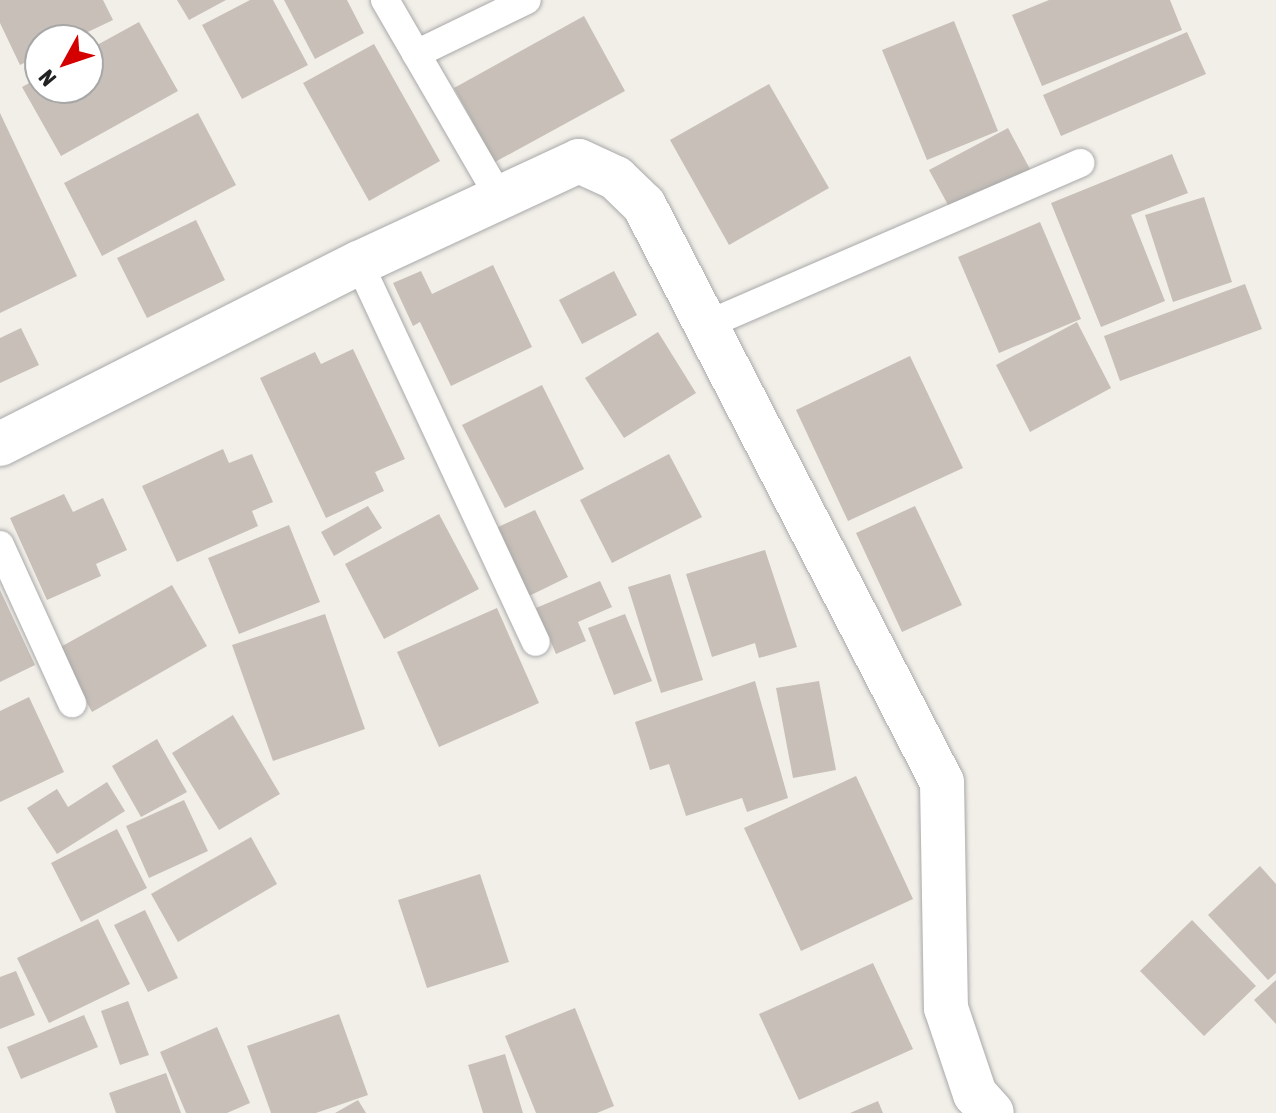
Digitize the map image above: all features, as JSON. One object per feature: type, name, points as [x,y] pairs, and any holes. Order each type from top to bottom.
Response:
[{"type":"street","points":[[0,444],[359,263],[579,161],[616,178],[644,205],[942,782],[946,1008],[975,1094],[992,1113]]},
{"type":"lane","points":[[385,0],[500,198]]},
{"type":"lane","points":[[416,54],[527,0]]},
{"type":"lane","points":[[706,325],[1080,163]]},
{"type":"lane","points":[[359,263],[536,642]]},
{"type":"lane","points":[[0,545],[72,703]]},
{"type":"building","points":[[0,0],[103,0],[113,20],[104,24],[24,24],[24,63],[20,65],[0,23]]},
{"type":"building","points":[[177,0],[226,0],[189,20]]},
{"type":"building","points":[[250,0],[273,0],[308,65],[242,99],[202,25]]},
{"type":"building","points":[[284,0],[347,0],[364,33],[315,59]]},
{"type":"building","points":[[1049,0],[1170,0],[1182,30],[1042,86],[1012,15]]},
{"type":"building","points":[[584,16],[625,91],[495,162],[454,88]]},
{"type":"building","points":[[954,21],[998,131],[927,160],[882,50]]},
{"type":"building","points":[[139,22],[178,91],[61,156],[32,104],[104,104],[104,41]]},
{"type":"building","points":[[1187,32],[1206,74],[1061,136],[1043,95]]},
{"type":"building","points":[[374,44],[440,161],[369,201],[303,83]]},
{"type":"building","points":[[769,84],[829,188],[729,245],[670,140]]},
{"type":"building","points":[[0,113],[77,276],[0,313]]},
{"type":"building","points":[[198,113],[236,185],[102,256],[64,183]]},
{"type":"building","points":[[1008,128],[1031,171],[953,214],[929,170]]},
{"type":"building","points":[[1172,154],[1188,193],[1131,215],[1165,301],[1101,327],[1051,203]]},
{"type":"building","points":[[1204,197],[1232,282],[1173,302],[1145,215]]},
{"type":"building","points":[[196,220],[225,280],[147,318],[117,258]]},
{"type":"building","points":[[1040,222],[1081,319],[999,353],[958,257]]},
{"type":"building","points":[[493,265],[532,347],[451,386],[420,322],[413,326],[393,283],[421,271],[432,294]]},
{"type":"building","points":[[614,271],[637,315],[582,344],[559,300]]},
{"type":"building","points":[[1245,284],[1262,329],[1120,381],[1104,336]]},
{"type":"building","points":[[1077,322],[1111,388],[1030,432],[996,365]]},
{"type":"building","points":[[21,328],[39,365],[0,383],[0,338]]},
{"type":"building","points":[[658,332],[696,393],[624,438],[585,378]]},
{"type":"building","points":[[353,349],[405,459],[375,472],[384,491],[326,518],[260,378],[315,352],[321,364]]},
{"type":"building","points":[[910,356],[963,468],[848,521],[796,410]]},
{"type":"building","points":[[542,385],[584,469],[505,508],[462,425]]},
{"type":"building","points":[[223,449],[229,463],[252,454],[273,502],[252,511],[258,526],[177,562],[142,486]]},
{"type":"building","points":[[669,454],[702,517],[612,563],[580,500]]},
{"type":"building","points":[[64,494],[73,512],[103,498],[127,550],[96,564],[101,576],[47,600],[10,518]]},
{"type":"building","points":[[368,506],[382,528],[334,556],[321,532]]},
{"type":"building","points":[[915,506],[962,605],[902,632],[856,533]]},
{"type":"building","points":[[535,510],[568,577],[529,596],[496,528]]},
{"type":"building","points":[[439,514],[479,589],[384,639],[345,564]]},
{"type":"building","points":[[289,525],[320,602],[239,634],[208,558]]},
{"type":"building","points":[[765,550],[797,647],[759,658],[755,643],[712,657],[686,574]]},
{"type":"building","points":[[670,574],[703,680],[661,693],[628,587]]},
{"type":"building","points":[[600,581],[612,607],[578,622],[586,641],[556,654],[536,608]]},
{"type":"building","points":[[172,585],[207,646],[92,712],[57,649]]},
{"type":"building","points":[[0,590],[35,665],[0,682]]},
{"type":"building","points":[[497,608],[539,703],[439,747],[397,652]]},
{"type":"building","points":[[325,614],[365,729],[273,761],[232,645]]},
{"type":"building","points":[[625,614],[652,681],[614,695],[588,628]]},
{"type":"building","points":[[755,681],[788,798],[747,812],[742,798],[686,816],[669,764],[650,770],[635,722]]},
{"type":"building","points":[[819,681],[836,770],[793,778],[776,688]]},
{"type":"building","points":[[29,697],[64,772],[0,802],[0,711]]},
{"type":"building","points":[[233,715],[280,794],[219,830],[172,753]]},
{"type":"building","points":[[157,739],[187,792],[141,817],[112,766]]},
{"type":"building","points":[[856,776],[913,899],[801,951],[744,828]]},
{"type":"building","points":[[107,782],[125,811],[57,854],[27,808],[57,789],[68,807]]},
{"type":"building","points":[[184,800],[208,851],[149,878],[126,826]]},
{"type":"building","points":[[117,829],[147,888],[81,922],[51,863]]},
{"type":"building","points":[[251,837],[277,884],[178,942],[151,894]]},
{"type":"building","points":[[1260,866],[1276,884],[1276,973],[1268,980],[1208,915]]},
{"type":"building","points":[[480,874],[509,962],[427,988],[398,900]]},
{"type":"building","points":[[145,910],[178,978],[148,992],[114,925]]},
{"type":"building","points":[[98,919],[130,984],[49,1023],[17,958]]},
{"type":"building","points":[[1192,920],[1256,986],[1204,1036],[1140,971]]},
{"type":"building","points":[[873,963],[913,1049],[799,1100],[759,1014]]},
{"type":"building","points":[[16,971],[35,1015],[0,1029],[0,977]]},
{"type":"building","points":[[1276,980],[1276,1024],[1254,1000]]},
{"type":"building","points":[[128,1001],[149,1055],[120,1065],[101,1011]]},
{"type":"building","points":[[575,1008],[614,1106],[597,1113],[536,1113],[505,1036]]},
{"type":"building","points":[[339,1014],[368,1095],[316,1113],[271,1113],[247,1046]]},
{"type":"building","points":[[84,1015],[98,1047],[21,1079],[7,1047]]},
{"type":"building","points":[[217,1027],[250,1103],[227,1113],[186,1113],[160,1052]]},
{"type":"building","points":[[505,1054],[523,1113],[483,1113],[468,1065]]},
{"type":"building","points":[[166,1073],[181,1113],[116,1113],[109,1093]]},
{"type":"building","points":[[358,1100],[366,1113],[335,1113]]},
{"type":"building","points":[[878,1101],[883,1113],[850,1113]]}]
